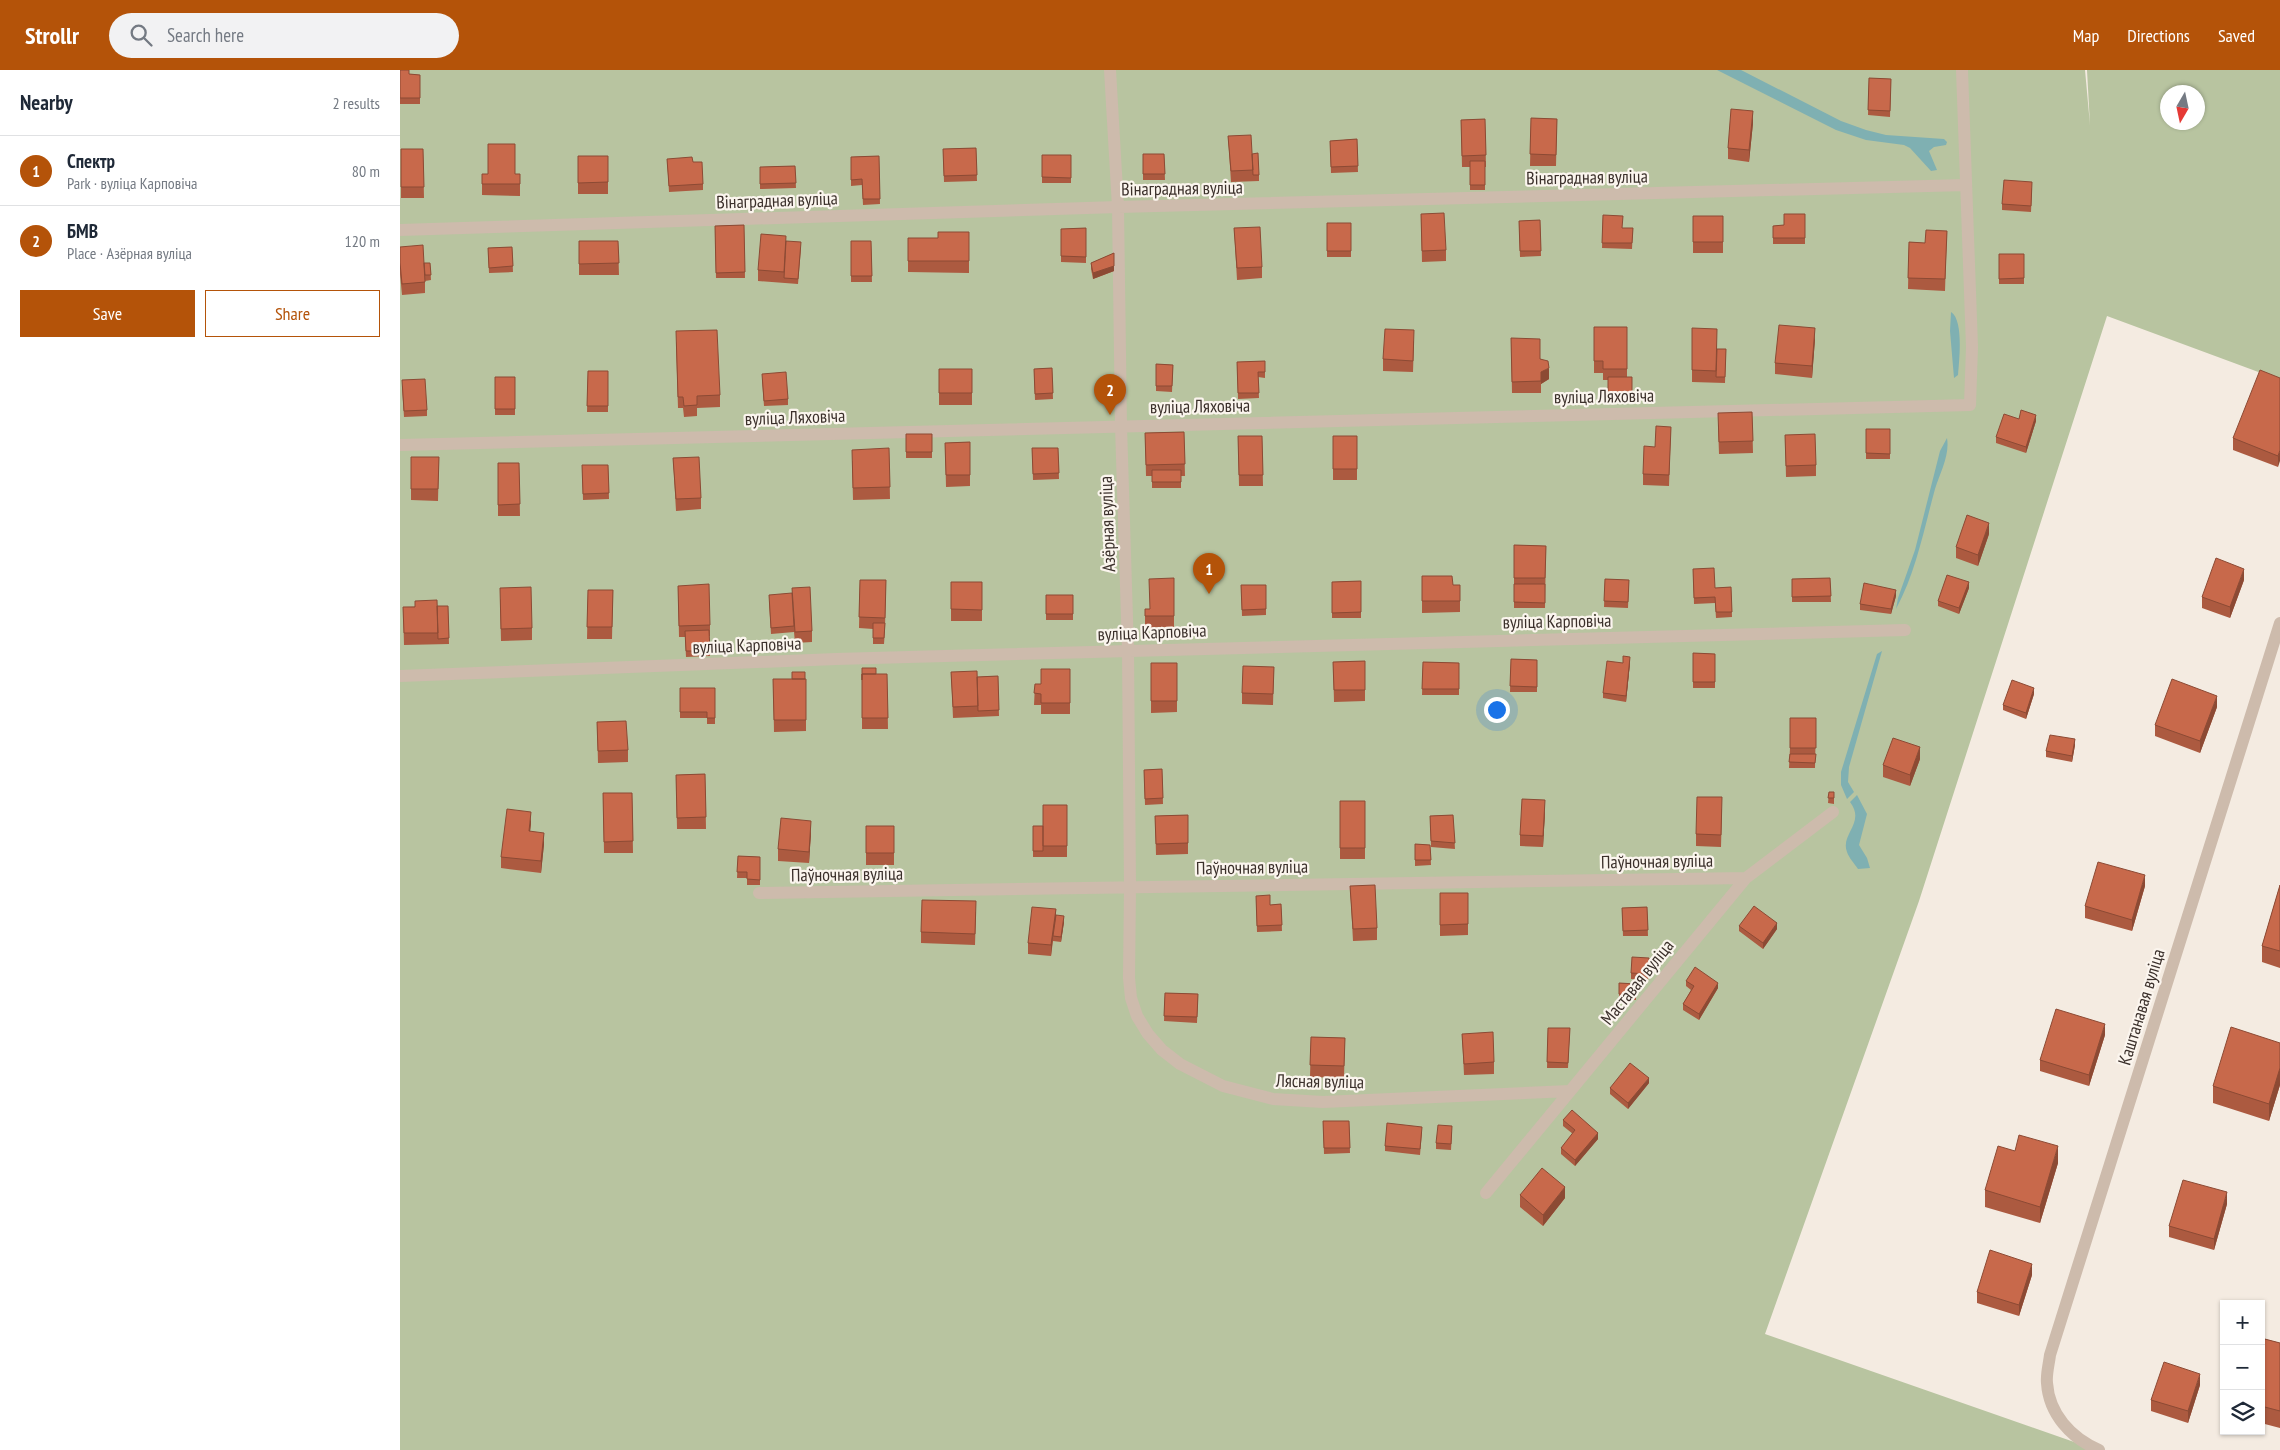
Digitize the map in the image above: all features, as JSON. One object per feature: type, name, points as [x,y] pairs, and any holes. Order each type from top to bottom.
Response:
[{"type":"street","name":"Азёрная вуліца","points":[[1110,70],[1118,207],[1121,426],[1128,650],[1129,978]]},
{"type":"street","points":[[1962,70],[1966,185]]},
{"type":"street","name":"Вінаградная вуліца","points":[[400,230],[1118,207],[1966,185]]},
{"type":"street","name":"вуліца Ляховіча","points":[[400,445],[1970,405],[1972,347],[1966,185]]},
{"type":"street","name":"Каштанавая вуліца","points":[[2099,1450],[2083,1443],[2062,1423],[2050,1403],[2046,1381],[2053,1347],[2280,623]]},
{"type":"street","name":"вуліца Карповіча","points":[[400,676],[1128,650],[1905,630]]},
{"type":"street","name":"Маставая вуліца","points":[[1486,1193],[1746,878],[1833,812]]},
{"type":"street","name":"Паўночная вуліца","points":[[759,893],[1746,878]]},
{"type":"street","name":"Лясная вуліца","points":[[1129,978],[1131,998],[1137,1016],[1148,1034],[1162,1050],[1200,1076],[1222,1086],[1247,1093],[1290,1100],[1323,1102],[1570,1091]]},
{"type":"green space","points":[[400,70],[2085,70],[2090,125],[2087,70],[2280,70],[2280,380],[2107,316],[1919,901],[1765,1334],[2097,1450],[400,1450]]},
{"type":"water","points":[[1717,70],[1741,70],[1841,121],[1866,130],[1886,135],[1944,139],[1947,142],[1946,145],[1934,147],[1929,151],[1937,170],[1931,171],[1910,148],[1904,145],[1866,140],[1836,130]]},
{"type":"water","points":[[1951,312],[1958,323],[1960,341],[1958,375],[1954,378],[1950,331]]},
{"type":"water","points":[[1947,438],[1946,457],[1935,489],[1919,550],[1909,580],[1896,609],[1915,550],[1940,451]]},
{"type":"water","points":[[1882,651],[1849,767],[1848,782],[1854,792],[1847,799],[1841,785],[1841,772],[1877,654]]},
{"type":"water","points":[[1857,795],[1867,814],[1859,845],[1867,858],[1870,868],[1858,869],[1850,858],[1846,846],[1855,816],[1850,802]]},
{"type":"building","points":[[400,70],[409,70],[409,74],[420,75],[420,98],[400,98]]},
{"type":"building","points":[[1869,78],[1891,79],[1890,111],[1868,110]]},
{"type":"building","points":[[1731,109],[1753,111],[1749,150],[1728,148]]},
{"type":"building","points":[[1531,118],[1557,119],[1556,155],[1530,154]]},
{"type":"building","points":[[1485,119],[1486,155],[1462,156],[1461,120]]},
{"type":"building","points":[[1251,135],[1253,170],[1231,171],[1228,136]]},
{"type":"building","points":[[1357,139],[1358,166],[1331,167],[1330,141]]},
{"type":"building","points":[[488,144],[515,144],[515,174],[520,174],[520,184],[482,184],[482,174],[488,174]]},
{"type":"building","points":[[976,148],[977,175],[944,176],[943,149]]},
{"type":"building","points":[[401,149],[423,149],[424,187],[401,187]]},
{"type":"building","points":[[1258,153],[1259,175],[1253,175],[1252,154]]},
{"type":"building","points":[[1143,154],[1164,154],[1165,174],[1143,174]]},
{"type":"building","points":[[1042,155],[1071,155],[1071,178],[1042,177]]},
{"type":"building","points":[[578,156],[608,156],[608,182],[578,183]]},
{"type":"building","points":[[879,156],[880,199],[863,199],[862,179],[851,180],[851,157]]},
{"type":"building","points":[[692,157],[693,162],[702,162],[703,184],[669,186],[667,159]]},
{"type":"building","points":[[1470,161],[1485,161],[1485,185],[1470,185]]},
{"type":"building","points":[[795,166],[796,183],[760,184],[760,167]]},
{"type":"building","points":[[2004,180],[2032,182],[2031,206],[2002,204]]},
{"type":"building","points":[[1444,213],[1446,250],[1422,251],[1421,214]]},
{"type":"building","points":[[1784,214],[1805,214],[1805,238],[1773,238],[1773,226],[1784,225]]},
{"type":"building","points":[[1603,215],[1623,216],[1622,228],[1633,228],[1632,243],[1602,243]]},
{"type":"building","points":[[1693,216],[1723,216],[1723,242],[1693,242]]},
{"type":"building","points":[[1540,220],[1541,251],[1520,251],[1519,221]]},
{"type":"building","points":[[1327,223],[1351,223],[1351,251],[1327,251]]},
{"type":"building","points":[[744,225],[745,272],[716,273],[715,226]]},
{"type":"building","points":[[1260,227],[1262,267],[1237,268],[1234,228]]},
{"type":"building","points":[[1086,228],[1086,257],[1061,256],[1061,229]]},
{"type":"building","points":[[1926,230],[1947,231],[1945,279],[1908,278],[1909,242],[1925,243]]},
{"type":"building","points":[[938,232],[969,232],[969,261],[908,261],[908,238],[938,238]]},
{"type":"building","points":[[761,234],[786,236],[784,272],[758,270]]},
{"type":"building","points":[[579,241],[618,241],[619,263],[579,264]]},
{"type":"building","points":[[786,241],[801,242],[798,279],[784,278]]},
{"type":"building","points":[[851,241],[871,241],[872,276],[851,276]]},
{"type":"building","points":[[423,245],[425,282],[402,284],[400,247]]},
{"type":"building","points":[[512,247],[513,266],[489,268],[488,248]]},
{"type":"building","points":[[1114,253],[1114,266],[1093,273],[1091,263]]},
{"type":"building","points":[[1999,254],[2024,254],[2024,278],[1999,279]]},
{"type":"building","points":[[424,263],[430,263],[431,275],[425,275]]},
{"type":"building","points":[[1779,325],[1815,328],[1812,366],[1775,363]]},
{"type":"building","points":[[1594,327],[1627,327],[1627,369],[1603,369],[1603,361],[1594,361]]},
{"type":"building","points":[[1692,328],[1717,329],[1716,371],[1692,370]]},
{"type":"building","points":[[1385,329],[1414,330],[1413,361],[1383,359]]},
{"type":"building","points":[[717,330],[720,395],[697,396],[697,405],[684,406],[683,397],[678,397],[676,331]]},
{"type":"building","points":[[1511,338],[1540,339],[1540,359],[1548,361],[1549,368],[1541,372],[1541,381],[1512,382]]},
{"type":"building","points":[[1717,349],[1726,349],[1725,377],[1716,377]]},
{"type":"building","points":[[1265,361],[1265,372],[1258,372],[1259,393],[1238,393],[1237,362]]},
{"type":"building","points":[[1156,364],[1173,365],[1172,386],[1156,386]]},
{"type":"building","points":[[1052,368],[1053,393],[1035,394],[1034,369]]},
{"type":"building","points":[[939,369],[972,369],[972,393],[939,393]]},
{"type":"building","points":[[2260,370],[2280,378],[2280,450],[2278,456],[2233,438]]},
{"type":"building","points":[[588,371],[608,371],[608,406],[587,406]]},
{"type":"building","points":[[786,372],[788,399],[764,401],[762,374]]},
{"type":"building","points":[[495,377],[515,377],[515,409],[495,409]]},
{"type":"building","points":[[1608,377],[1632,377],[1632,396],[1608,397]]},
{"type":"building","points":[[425,379],[427,410],[404,411],[402,380]]},
{"type":"building","points":[[2021,410],[2036,415],[2026,447],[1996,437],[2004,414],[2019,419]]},
{"type":"building","points":[[1752,412],[1753,441],[1719,442],[1718,413]]},
{"type":"building","points":[[1656,426],[1671,427],[1669,475],[1643,474],[1644,446],[1655,447]]},
{"type":"building","points":[[1866,429],[1890,429],[1890,454],[1866,453]]},
{"type":"building","points":[[1184,432],[1185,464],[1146,465],[1145,433]]},
{"type":"building","points":[[906,434],[932,434],[932,452],[906,452]]},
{"type":"building","points":[[1815,434],[1816,465],[1786,466],[1785,435]]},
{"type":"building","points":[[1238,436],[1262,436],[1263,475],[1239,475]]},
{"type":"building","points":[[1333,436],[1357,436],[1357,469],[1333,469]]},
{"type":"building","points":[[970,442],[970,475],[946,475],[945,443]]},
{"type":"building","points":[[889,448],[890,487],[853,488],[852,450]]},
{"type":"building","points":[[1032,448],[1058,448],[1059,473],[1033,474]]},
{"type":"building","points":[[411,457],[439,457],[438,489],[411,489]]},
{"type":"building","points":[[699,457],[701,498],[676,499],[673,458]]},
{"type":"building","points":[[498,463],[519,463],[520,504],[498,505]]},
{"type":"building","points":[[582,465],[608,465],[609,493],[583,494]]},
{"type":"building","points":[[1152,470],[1181,470],[1181,482],[1152,482]]},
{"type":"building","points":[[1967,515],[1989,523],[1978,555],[1956,547]]},
{"type":"building","points":[[1514,545],[1546,546],[1545,578],[1514,578]]},
{"type":"building","points":[[2216,558],[2244,569],[2230,607],[2202,597]]},
{"type":"building","points":[[1714,568],[1715,588],[1731,587],[1732,612],[1716,612],[1715,597],[1694,598],[1693,569]]},
{"type":"building","points":[[1947,575],[1969,582],[1959,608],[1938,601]]},
{"type":"building","points":[[1422,576],[1452,576],[1453,585],[1460,585],[1460,601],[1422,601]]},
{"type":"building","points":[[1174,578],[1174,616],[1145,616],[1145,609],[1150,609],[1149,579]]},
{"type":"building","points":[[1830,578],[1831,596],[1792,597],[1792,579]]},
{"type":"building","points":[[1605,579],[1629,580],[1628,602],[1604,601]]},
{"type":"building","points":[[860,580],[886,580],[885,618],[859,617]]},
{"type":"building","points":[[1361,581],[1361,612],[1332,613],[1332,582]]},
{"type":"building","points":[[951,582],[982,582],[982,610],[951,609]]},
{"type":"building","points":[[1864,583],[1896,590],[1891,609],[1860,604]]},
{"type":"building","points":[[709,584],[710,625],[679,626],[678,586]]},
{"type":"building","points":[[1514,584],[1545,584],[1545,603],[1514,602]]},
{"type":"building","points":[[1241,585],[1266,585],[1266,609],[1242,610]]},
{"type":"building","points":[[531,587],[532,628],[501,629],[500,588]]},
{"type":"building","points":[[810,587],[812,631],[795,632],[792,588]]},
{"type":"building","points":[[588,590],[613,590],[612,627],[587,627]]},
{"type":"building","points":[[792,593],[794,626],[771,628],[769,595]]},
{"type":"building","points":[[1046,595],[1073,595],[1073,614],[1046,614]]},
{"type":"building","points":[[437,600],[438,633],[404,633],[403,607],[415,607],[415,601]]},
{"type":"building","points":[[437,606],[448,606],[449,638],[438,639]]},
{"type":"building","points":[[873,623],[885,623],[884,638],[873,638]]},
{"type":"building","points":[[709,630],[710,651],[686,651],[685,631]]},
{"type":"building","points":[[1693,653],[1715,654],[1715,682],[1693,682]]},
{"type":"building","points":[[1623,656],[1630,657],[1626,696],[1603,693],[1607,661],[1623,663]]},
{"type":"building","points":[[1511,659],[1537,660],[1537,687],[1510,686]]},
{"type":"building","points":[[1365,661],[1365,690],[1334,690],[1333,662]]},
{"type":"building","points":[[1423,662],[1459,663],[1459,689],[1422,689]]},
{"type":"building","points":[[1151,663],[1177,663],[1177,701],[1151,701]]},
{"type":"building","points":[[1243,666],[1274,667],[1273,694],[1242,693]]},
{"type":"building","points":[[862,668],[876,668],[876,674],[862,674]]},
{"type":"building","points":[[1041,669],[1070,669],[1070,703],[1041,703],[1041,694],[1034,693],[1035,684],[1041,684]]},
{"type":"building","points":[[977,671],[978,706],[953,707],[951,672]]},
{"type":"building","points":[[792,672],[805,672],[805,679],[792,679]]},
{"type":"building","points":[[862,674],[887,674],[888,718],[862,718]]},
{"type":"building","points":[[998,676],[999,710],[978,711],[977,677]]},
{"type":"building","points":[[773,679],[806,679],[806,720],[774,720]]},
{"type":"building","points":[[2172,679],[2217,696],[2200,741],[2155,725]]},
{"type":"building","points":[[2012,680],[2034,688],[2026,713],[2003,705]]},
{"type":"building","points":[[680,688],[715,688],[715,718],[707,718],[707,712],[680,712]]},
{"type":"building","points":[[1790,718],[1816,718],[1816,748],[1790,748]]},
{"type":"building","points":[[626,721],[628,750],[598,751],[597,722]]},
{"type":"building","points":[[2050,735],[2075,739],[2072,756],[2046,751]]},
{"type":"building","points":[[1893,738],[1920,747],[1910,775],[1883,765]]},
{"type":"building","points":[[1790,754],[1816,754],[1815,763],[1789,762]]},
{"type":"building","points":[[1162,769],[1163,798],[1145,799],[1144,770]]},
{"type":"building","points":[[705,774],[706,817],[677,818],[676,775]]},
{"type":"building","points":[[1829,792],[1834,792],[1834,798],[1828,798]]},
{"type":"building","points":[[603,793],[632,793],[633,841],[604,842]]},
{"type":"building","points":[[1697,797],[1722,797],[1721,835],[1696,834]]},
{"type":"building","points":[[1522,799],[1545,800],[1543,836],[1520,835]]},
{"type":"building","points":[[1340,801],[1365,801],[1365,848],[1340,848]]},
{"type":"building","points":[[1043,805],[1067,805],[1067,846],[1043,846]]},
{"type":"building","points":[[507,809],[531,812],[529,831],[544,833],[541,861],[501,857]]},
{"type":"building","points":[[1188,815],[1188,843],[1156,844],[1155,816]]},
{"type":"building","points":[[1453,815],[1455,843],[1431,841],[1430,816]]},
{"type":"building","points":[[781,818],[811,821],[809,852],[778,849]]},
{"type":"building","points":[[866,826],[894,826],[894,853],[866,853]]},
{"type":"building","points":[[1033,826],[1043,826],[1043,851],[1033,851]]},
{"type":"building","points":[[1415,844],[1430,845],[1431,860],[1415,860]]},
{"type":"building","points":[[738,856],[760,857],[760,880],[747,879],[747,872],[737,872]]},
{"type":"building","points":[[2098,862],[2145,875],[2132,920],[2085,906]]},
{"type":"building","points":[[1375,885],[1377,928],[1353,929],[1350,886]]},
{"type":"building","points":[[2280,885],[2280,951],[2262,946]]},
{"type":"building","points":[[1440,893],[1468,893],[1468,924],[1440,925]]},
{"type":"building","points":[[1270,895],[1270,905],[1281,904],[1282,925],[1257,926],[1256,896]]},
{"type":"building","points":[[922,900],[976,901],[975,934],[921,932]]},
{"type":"building","points":[[1754,906],[1777,923],[1763,943],[1739,926]]},
{"type":"building","points":[[1032,907],[1056,909],[1051,945],[1028,943]]},
{"type":"building","points":[[1647,907],[1648,930],[1623,931],[1622,908]]},
{"type":"building","points":[[1056,915],[1064,916],[1061,937],[1053,936]]},
{"type":"building","points":[[1632,957],[1649,958],[1648,974],[1631,973]]},
{"type":"building","points":[[1695,967],[1718,983],[1699,1014],[1683,1004],[1694,986],[1686,981]]},
{"type":"building","points":[[1619,983],[1636,984],[1636,995],[1619,994]]},
{"type":"building","points":[[1165,993],[1198,994],[1197,1017],[1164,1016]]},
{"type":"building","points":[[2056,1009],[2105,1024],[2089,1075],[2040,1060]]},
{"type":"building","points":[[2231,1027],[2280,1043],[2280,1068],[2269,1104],[2213,1086]]},
{"type":"building","points":[[1548,1028],[1570,1028],[1568,1063],[1547,1062]]},
{"type":"building","points":[[1493,1032],[1494,1062],[1464,1064],[1462,1034]]},
{"type":"building","points":[[1311,1037],[1345,1038],[1344,1066],[1310,1065]]},
{"type":"building","points":[[1630,1063],[1649,1078],[1628,1103],[1610,1088]]},
{"type":"building","points":[[1572,1110],[1598,1133],[1575,1160],[1561,1148],[1575,1130],[1563,1120]]},
{"type":"building","points":[[1323,1121],[1349,1121],[1350,1148],[1324,1148]]},
{"type":"building","points":[[1387,1123],[1422,1127],[1420,1149],[1385,1146]]},
{"type":"building","points":[[1438,1125],[1452,1126],[1451,1144],[1436,1143]]},
{"type":"building","points":[[2019,1135],[2058,1146],[2040,1207],[1985,1190],[1998,1146],[2015,1151]]},
{"type":"building","points":[[1542,1168],[1565,1187],[1543,1215],[1520,1195]]},
{"type":"building","points":[[2183,1180],[2227,1192],[2214,1239],[2169,1226]]},
{"type":"building","points":[[1990,1250],[2032,1264],[2019,1305],[1977,1292]]},
{"type":"building","points":[[2265,1339],[2280,1343],[2280,1411],[2265,1407]]},
{"type":"building","points":[[2164,1362],[2200,1374],[2188,1411],[2151,1400]]},
{"type":"place","name":"БМВ","points":[[1110,415]]},
{"type":"place","name":"Спектр","points":[[1209,594]]}]
